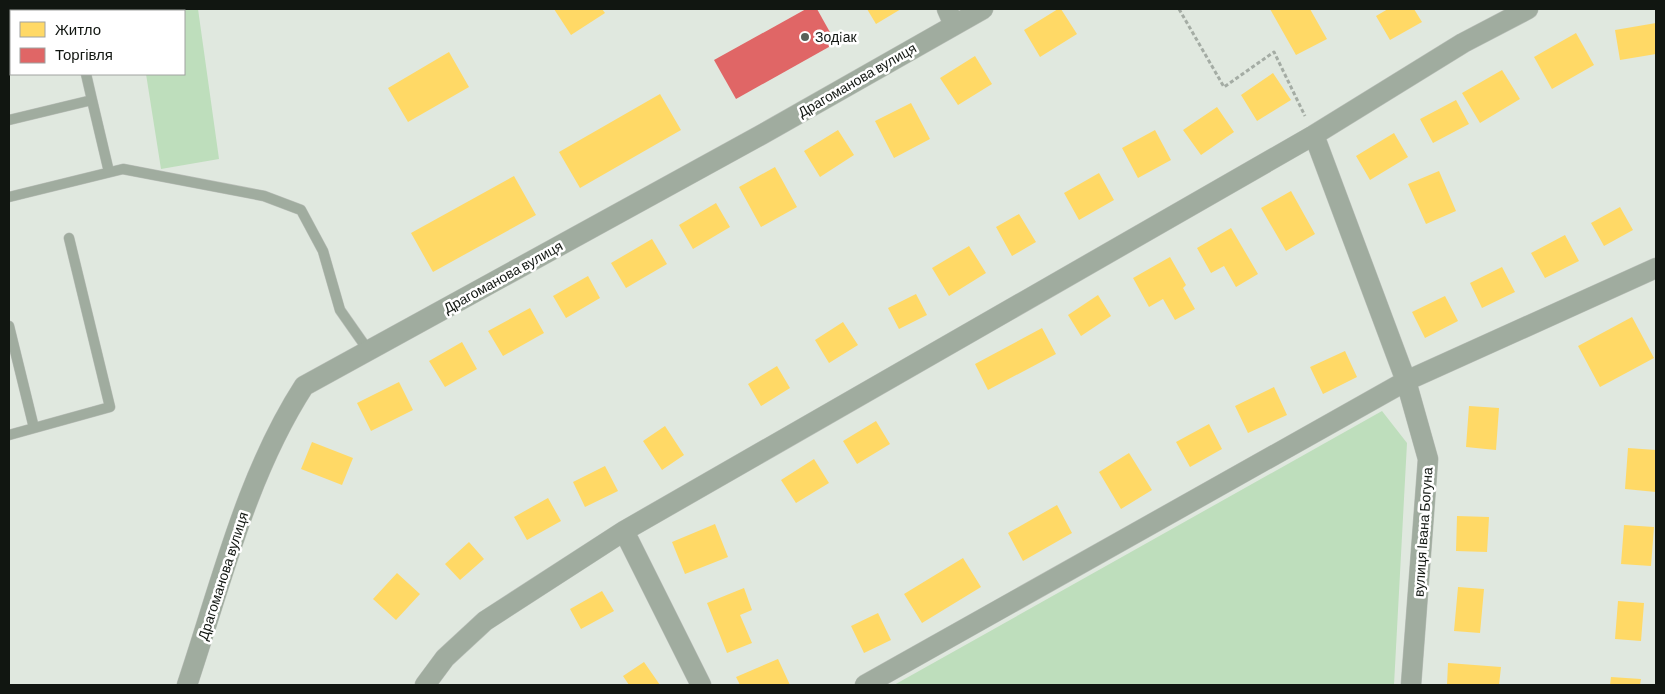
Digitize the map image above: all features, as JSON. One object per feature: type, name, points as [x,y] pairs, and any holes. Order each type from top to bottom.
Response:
[{"type":"street","name":"Драгоманова вулиця","points":[[187,685],[256,477],[284,417],[304,386],[761,135],[950,17],[983,9]]},
{"type":"street","points":[[425,685],[445,658],[486,622],[624,531],[1314,135],[1463,43],[1528,9]]},
{"type":"street","name":"вулиця Івана Богуна","points":[[1314,135],[1406,381],[1428,459],[1411,685]]},
{"type":"street","points":[[865,685],[1406,381],[1656,268]]},
{"type":"street","points":[[624,531],[702,685]]},
{"type":"lane","points":[[86,75],[109,172]]},
{"type":"lane","points":[[9,120],[92,100]]},
{"type":"lane","points":[[9,197],[124,169],[264,196],[301,210],[324,251],[340,310],[368,350]]},
{"type":"lane","points":[[9,435],[110,407],[69,238]]},
{"type":"lane","points":[[9,326],[34,428]]},
{"type":"path","points":[[1179,9],[1224,87],[1274,52],[1314,135]]},
{"type":"green space","points":[[198,9],[219,159],[161,169],[146,75],[185,75],[185,10],[138,10]]},
{"type":"green space","points":[[1382,411],[1407,443],[1394,685],[894,685]]},
{"type":"building: Житло","points":[[554,9],[602,9],[605,13],[571,35]]},
{"type":"building: Житло","points":[[867,9],[901,9],[876,24]]},
{"type":"building: Житло","points":[[1061,9],[1077,34],[1040,57],[1024,30]]},
{"type":"building: Житло","points":[[1270,9],[1310,9],[1327,39],[1296,55]]},
{"type":"building: Житло","points":[[1388,9],[1414,9],[1422,22],[1390,40],[1376,16]]},
{"type":"building: Житло","points":[[1656,23],[1656,54],[1620,60],[1615,30]]},
{"type":"building: Житло","points":[[1576,33],[1594,65],[1552,89],[1534,57]]},
{"type":"building: Житло","points":[[449,52],[469,87],[408,122],[388,88]]},
{"type":"building: Житло","points":[[975,56],[992,84],[958,105],[940,78]]},
{"type":"building: Житло","points":[[1502,70],[1520,99],[1480,123],[1462,93]]},
{"type":"building: Житло","points":[[1273,73],[1291,100],[1257,121],[1241,95]]},
{"type":"building: Житло","points":[[660,94],[681,130],[580,188],[559,152]]},
{"type":"building: Житло","points":[[1456,100],[1469,124],[1433,143],[1420,119]]},
{"type":"building: Житло","points":[[911,103],[930,139],[894,158],[875,121]]},
{"type":"building: Житло","points":[[1217,107],[1234,132],[1201,155],[1183,130]]},
{"type":"building: Житло","points":[[838,130],[854,155],[820,177],[804,151]]},
{"type":"building: Житло","points":[[1155,130],[1171,160],[1138,178],[1122,148]]},
{"type":"building: Житло","points":[[1394,133],[1408,157],[1370,180],[1356,156]]},
{"type":"building: Житло","points":[[775,167],[797,207],[761,227],[739,187]]},
{"type":"building: Житло","points":[[1439,171],[1456,211],[1426,224],[1408,184]]},
{"type":"building: Житло","points":[[1099,173],[1114,200],[1079,220],[1064,193]]},
{"type":"building: Житло","points":[[514,176],[536,215],[433,272],[411,233]]},
{"type":"building: Житло","points":[[1291,191],[1315,234],[1286,251],[1261,208]]},
{"type":"building: Житло","points":[[716,203],[730,227],[693,249],[679,225]]},
{"type":"building: Житло","points":[[1620,207],[1633,230],[1604,246],[1591,223]]},
{"type":"building: Житло","points":[[1019,214],[1036,242],[1012,256],[996,227]]},
{"type":"building: Житло","points":[[1231,228],[1258,274],[1236,287],[1224,266],[1211,273],[1197,248]]},
{"type":"building: Житло","points":[[1565,235],[1579,261],[1545,278],[1531,253]]},
{"type":"building: Житло","points":[[652,239],[667,264],[626,288],[611,263]]},
{"type":"building: Житло","points":[[969,246],[986,273],[949,296],[932,268]]},
{"type":"building: Житло","points":[[1170,257],[1186,285],[1183,288],[1195,309],[1175,320],[1163,299],[1149,307],[1133,278]]},
{"type":"building: Житло","points":[[1502,267],[1515,292],[1482,308],[1470,283]]},
{"type":"building: Житло","points":[[588,276],[600,298],[566,318],[553,296]]},
{"type":"building: Житло","points":[[916,294],[927,315],[899,329],[888,308]]},
{"type":"building: Житло","points":[[1098,295],[1111,316],[1081,336],[1068,315]]},
{"type":"building: Житло","points":[[1445,296],[1458,321],[1425,338],[1412,312]]},
{"type":"building: Житло","points":[[530,308],[544,333],[503,356],[488,331]]},
{"type":"building: Житло","points":[[1632,317],[1654,358],[1600,387],[1578,346]]},
{"type":"building: Житло","points":[[843,322],[858,345],[829,363],[815,340]]},
{"type":"building: Житло","points":[[1042,328],[1056,354],[988,390],[975,364]]},
{"type":"building: Житло","points":[[462,342],[477,369],[445,387],[429,361]]},
{"type":"building: Житло","points":[[1345,351],[1357,377],[1323,394],[1310,367]]},
{"type":"building: Житло","points":[[777,366],[790,388],[761,406],[748,384]]},
{"type":"building: Житло","points":[[399,382],[413,410],[371,431],[357,403]]},
{"type":"building: Житло","points":[[1274,387],[1287,415],[1248,433],[1235,406]]},
{"type":"building: Житло","points":[[1469,406],[1499,408],[1496,450],[1466,447]]},
{"type":"building: Житло","points":[[876,421],[890,444],[857,464],[843,441]]},
{"type":"building: Житло","points":[[1209,424],[1222,449],[1190,467],[1176,442]]},
{"type":"building: Житло","points":[[665,426],[684,455],[662,470],[643,441]]},
{"type":"building: Житло","points":[[312,442],[353,458],[342,485],[301,469]]},
{"type":"building: Житло","points":[[1628,448],[1656,450],[1656,492],[1625,489]]},
{"type":"building: Житло","points":[[1129,453],[1152,490],[1121,509],[1099,472]]},
{"type":"building: Житло","points":[[814,459],[829,483],[796,503],[781,480]]},
{"type":"building: Житло","points":[[605,466],[618,491],[585,507],[573,482]]},
{"type":"building: Житло","points":[[548,498],[561,521],[527,540],[514,517]]},
{"type":"building: Житло","points":[[1057,505],[1072,533],[1023,561],[1008,533]]},
{"type":"building: Житло","points":[[1457,516],[1489,517],[1487,552],[1456,551]]},
{"type":"building: Житло","points":[[715,524],[728,557],[685,574],[672,542]]},
{"type":"building: Житло","points":[[1624,525],[1654,527],[1651,566],[1621,564]]},
{"type":"building: Житло","points":[[469,542],[484,559],[460,580],[445,564]]},
{"type":"building: Житло","points":[[963,558],[981,587],[922,623],[904,594]]},
{"type":"building: Житло","points":[[397,573],[420,594],[396,620],[373,599]]},
{"type":"building: Житло","points":[[1458,587],[1484,589],[1480,633],[1454,631]]},
{"type":"building: Житло","points":[[744,588],[752,610],[740,615],[752,643],[727,653],[707,603]]},
{"type":"building: Житло","points":[[602,591],[614,611],[581,629],[570,609]]},
{"type":"building: Житло","points":[[1618,601],[1644,603],[1641,641],[1615,639]]},
{"type":"building: Житло","points":[[878,613],[891,640],[864,653],[851,626]]},
{"type":"building: Житло","points":[[778,659],[790,685],[740,685],[736,677]]},
{"type":"building: Житло","points":[[644,662],[660,685],[629,685],[623,676]]},
{"type":"building: Житло","points":[[1448,663],[1501,667],[1499,685],[1447,685]]},
{"type":"building: Житло","points":[[1611,677],[1641,679],[1640,685],[1610,685]]},
{"type":"building: Торгівля","points":[[806,9],[817,9],[836,43],[736,99],[714,60]]},
{"type":"place","name":"Зодiак","points":[[805,37]]}]
